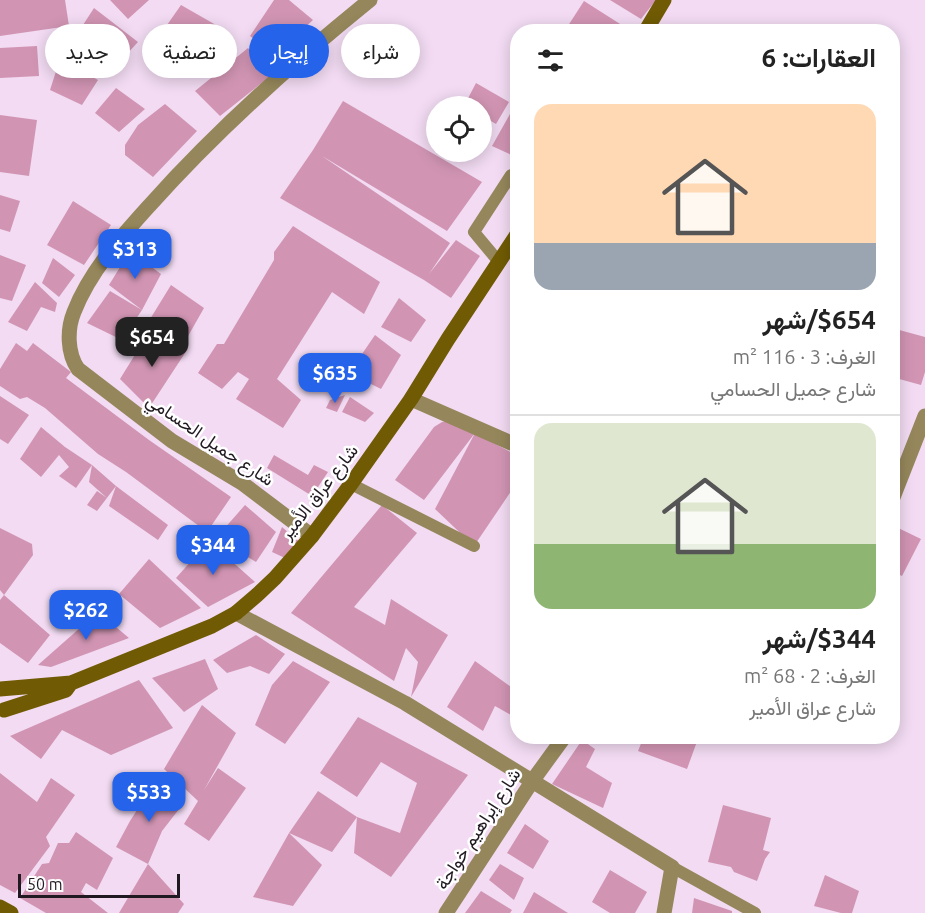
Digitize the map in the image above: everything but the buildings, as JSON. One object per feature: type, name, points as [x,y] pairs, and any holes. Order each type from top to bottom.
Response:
[{"type":"main road","points":[[650,24],[664,0]]},
{"type":"main road","name":"شارع عراق الأمير","points":[[0,689],[71,683],[212,626],[236,613],[275,578],[312,536],[351,484],[411,399],[510,245]]},
{"type":"main road","name":"شارع عراق الأمير","points":[[2,714],[66,690],[71,683]]},
{"type":"main road","points":[[0,689],[4,696],[2,714]]},
{"type":"main road","points":[[0,907],[11,913]]},
{"type":"street","name":"شارع جميل الحسامي","points":[[312,536],[242,483],[172,441],[78,369],[72,358],[69,329],[73,314],[94,274],[123,235],[176,175],[256,98],[370,0]]},
{"type":"street","points":[[411,399],[510,442]]},
{"type":"street","points":[[900,480],[925,416]]},
{"type":"street","points":[[236,613],[405,703],[672,867],[664,913]]},
{"type":"street","name":"شارع إبراهيم خواجة","points":[[446,913],[559,744]]},
{"type":"lane","points":[[499,262],[474,232],[510,177]]},
{"type":"lane","points":[[351,484],[474,546]]},
{"type":"lane","points":[[672,867],[755,913]]}]
